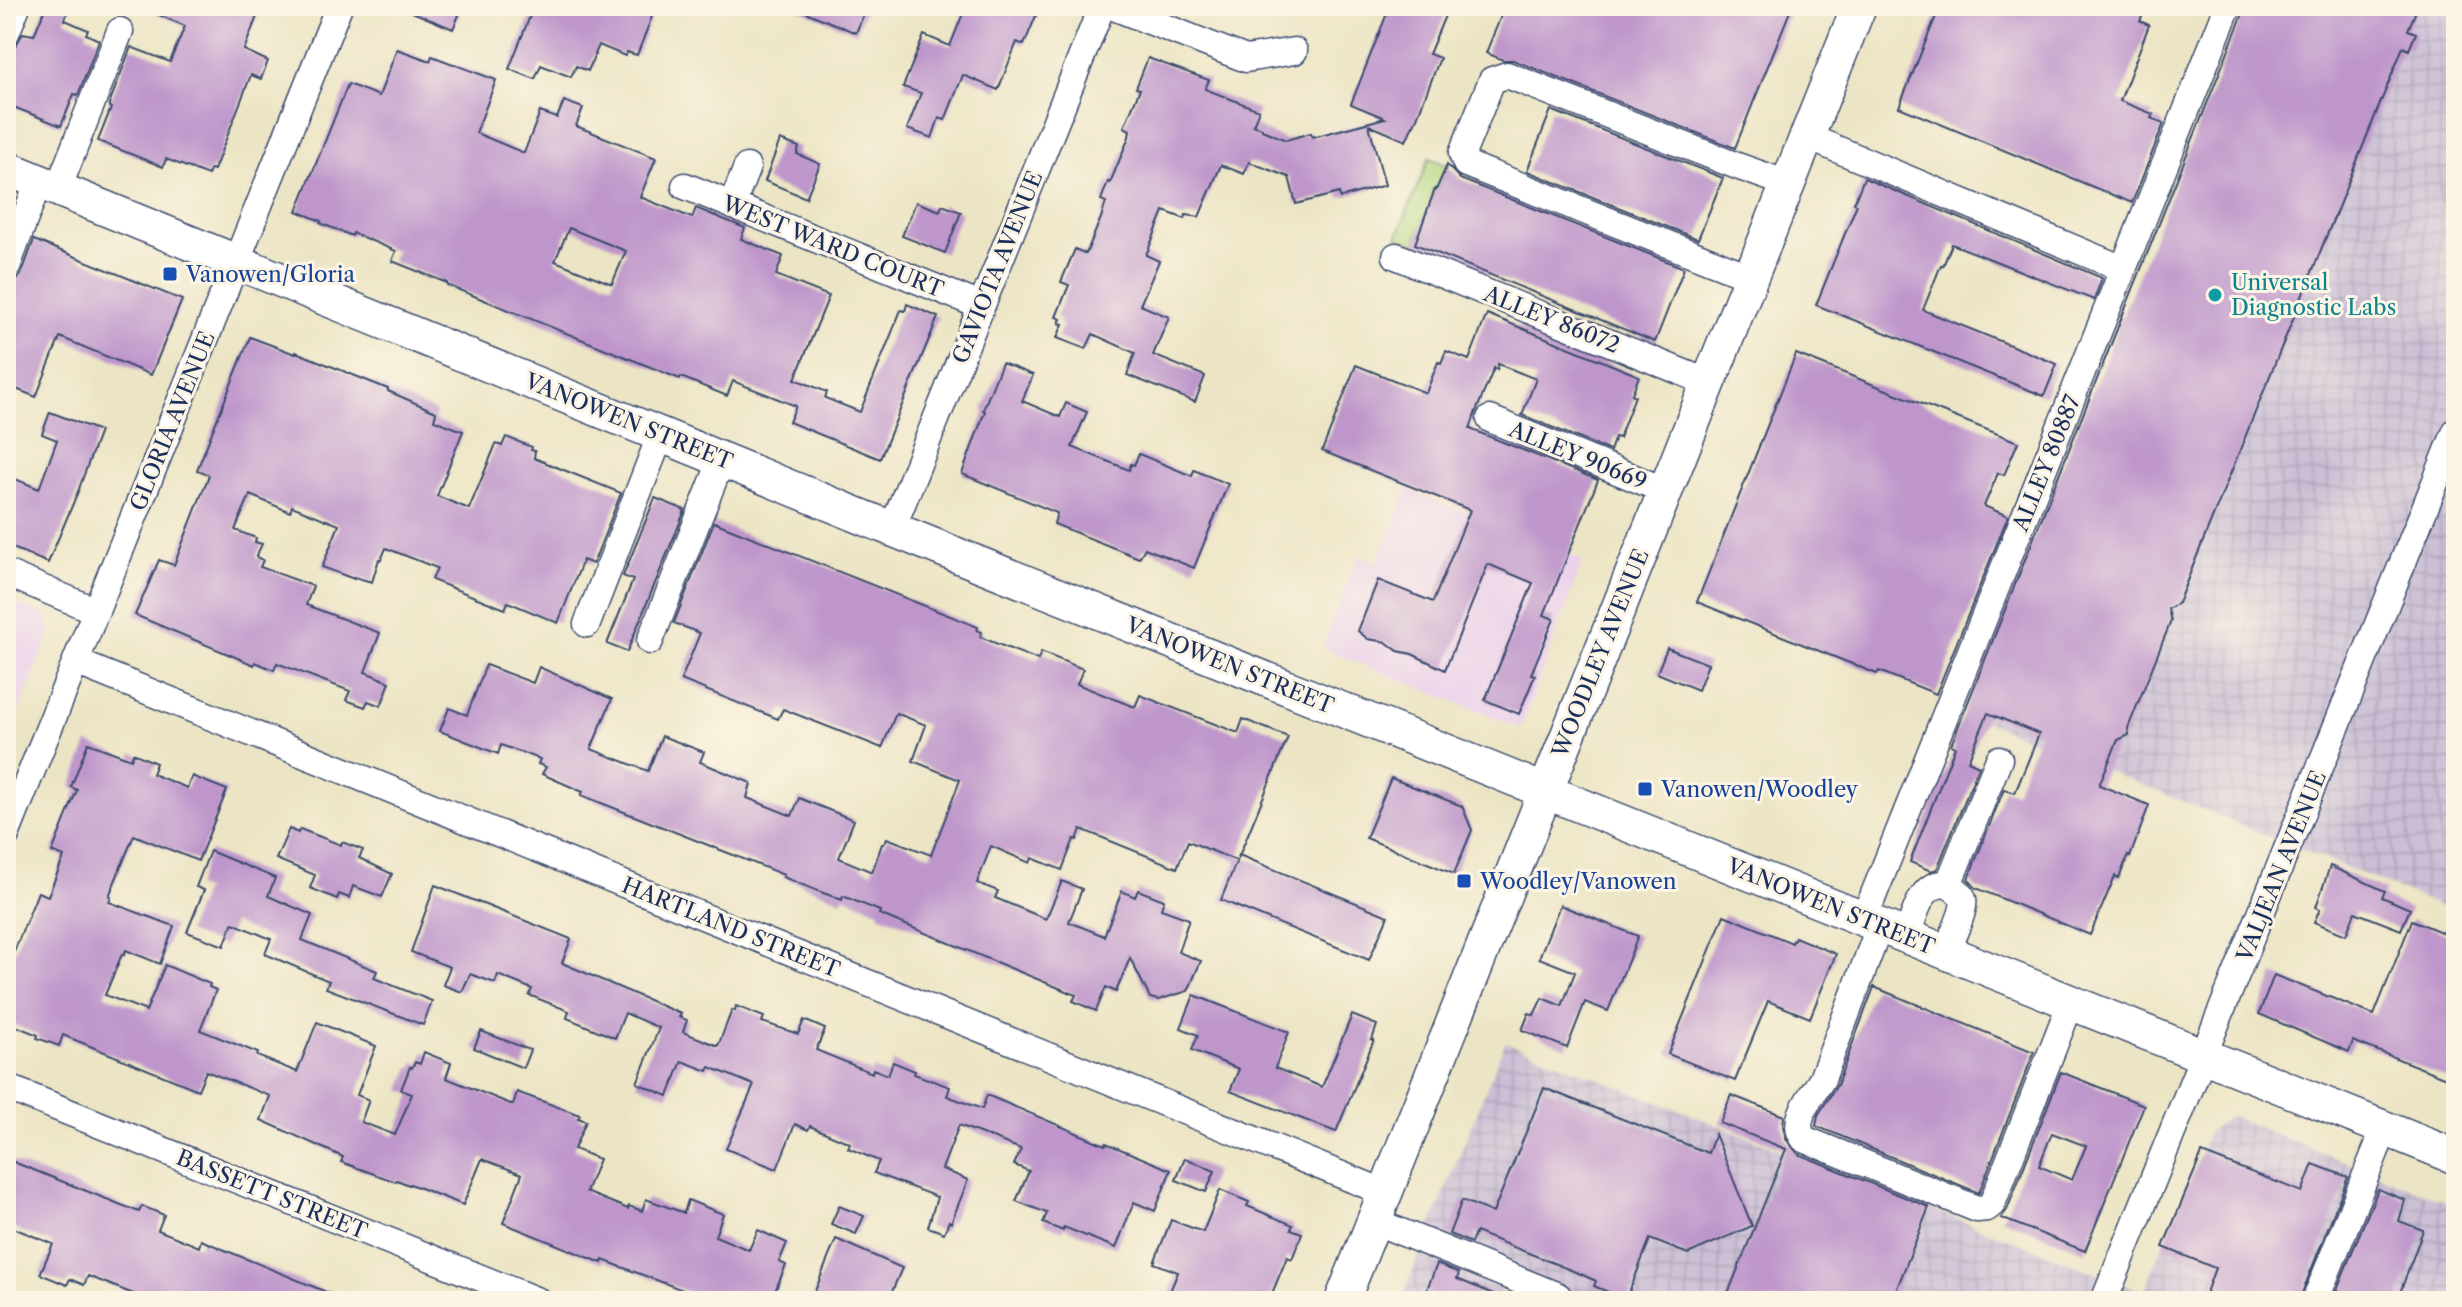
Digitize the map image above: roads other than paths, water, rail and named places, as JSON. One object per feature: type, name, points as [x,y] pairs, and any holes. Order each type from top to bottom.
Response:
[{"type":"main road","name":"WOODLEY AVENUE","points":[[1342,1301],[1859,6]]},
{"type":"main road","name":"VANOWEN STREET","points":[[6,168],[892,529],[2456,1157]]},
{"type":"street","points":[[6,33],[17,6]]},
{"type":"street","name":"GLORIA AVENUE","points":[[6,835],[339,6]]},
{"type":"street","name":"GAVIOTA AVENUE","points":[[892,529],[1102,6]]},
{"type":"street","points":[[1111,6],[1246,59],[1294,51]]},
{"type":"street","name":"ALLEY 80887","points":[[1883,927],[2123,269],[2228,6]]},
{"type":"street","points":[[6,269],[120,31]]},
{"type":"street","points":[[1751,277],[1466,164],[1462,154],[1492,80],[1507,75],[1788,184]]},
{"type":"street","points":[[1808,137],[2123,269]]},
{"type":"street","points":[[732,205],[747,167]]},
{"type":"street","name":"WEST WARD COURT","points":[[685,186],[981,306]]},
{"type":"street","name":"ALLEY 86072","points":[[1396,256],[1709,383]]},
{"type":"street","name":"ALLEY 90669","points":[[1490,419],[1666,491]]},
{"type":"street","name":"VALJEAN AVENUE","points":[[2104,1301],[2456,431]]},
{"type":"street","points":[[587,624],[661,434]]},
{"type":"street","points":[[650,641],[722,459]]},
{"type":"street","points":[[6,573],[96,611]]},
{"type":"street","name":"HARTLAND STREET","points":[[76,662],[1380,1207],[1558,1296]]},
{"type":"street","points":[[1948,885],[1999,759]]},
{"type":"street","points":[[1946,952],[1963,899],[1956,890],[1939,883],[1930,887],[1883,927],[1822,1079],[1813,1090],[1797,1125],[1804,1139],[1977,1209],[1987,1208],[1992,1204],[2012,1157],[2071,1002]]},
{"type":"street","name":"BASSETT STREET","points":[[6,1087],[538,1301]]},
{"type":"street","points":[[2315,1301],[2385,1128]]},
{"type":"place","name":"Vanowen/Gloria","points":[[170,274]]},
{"type":"place","name":"Universal Diagnostic Labs","points":[[2215,295]]},
{"type":"place","name":"Vanowen/Woodley","points":[[1645,789]]},
{"type":"place","name":"Woodley/Vanowen","points":[[1464,881]]}]
